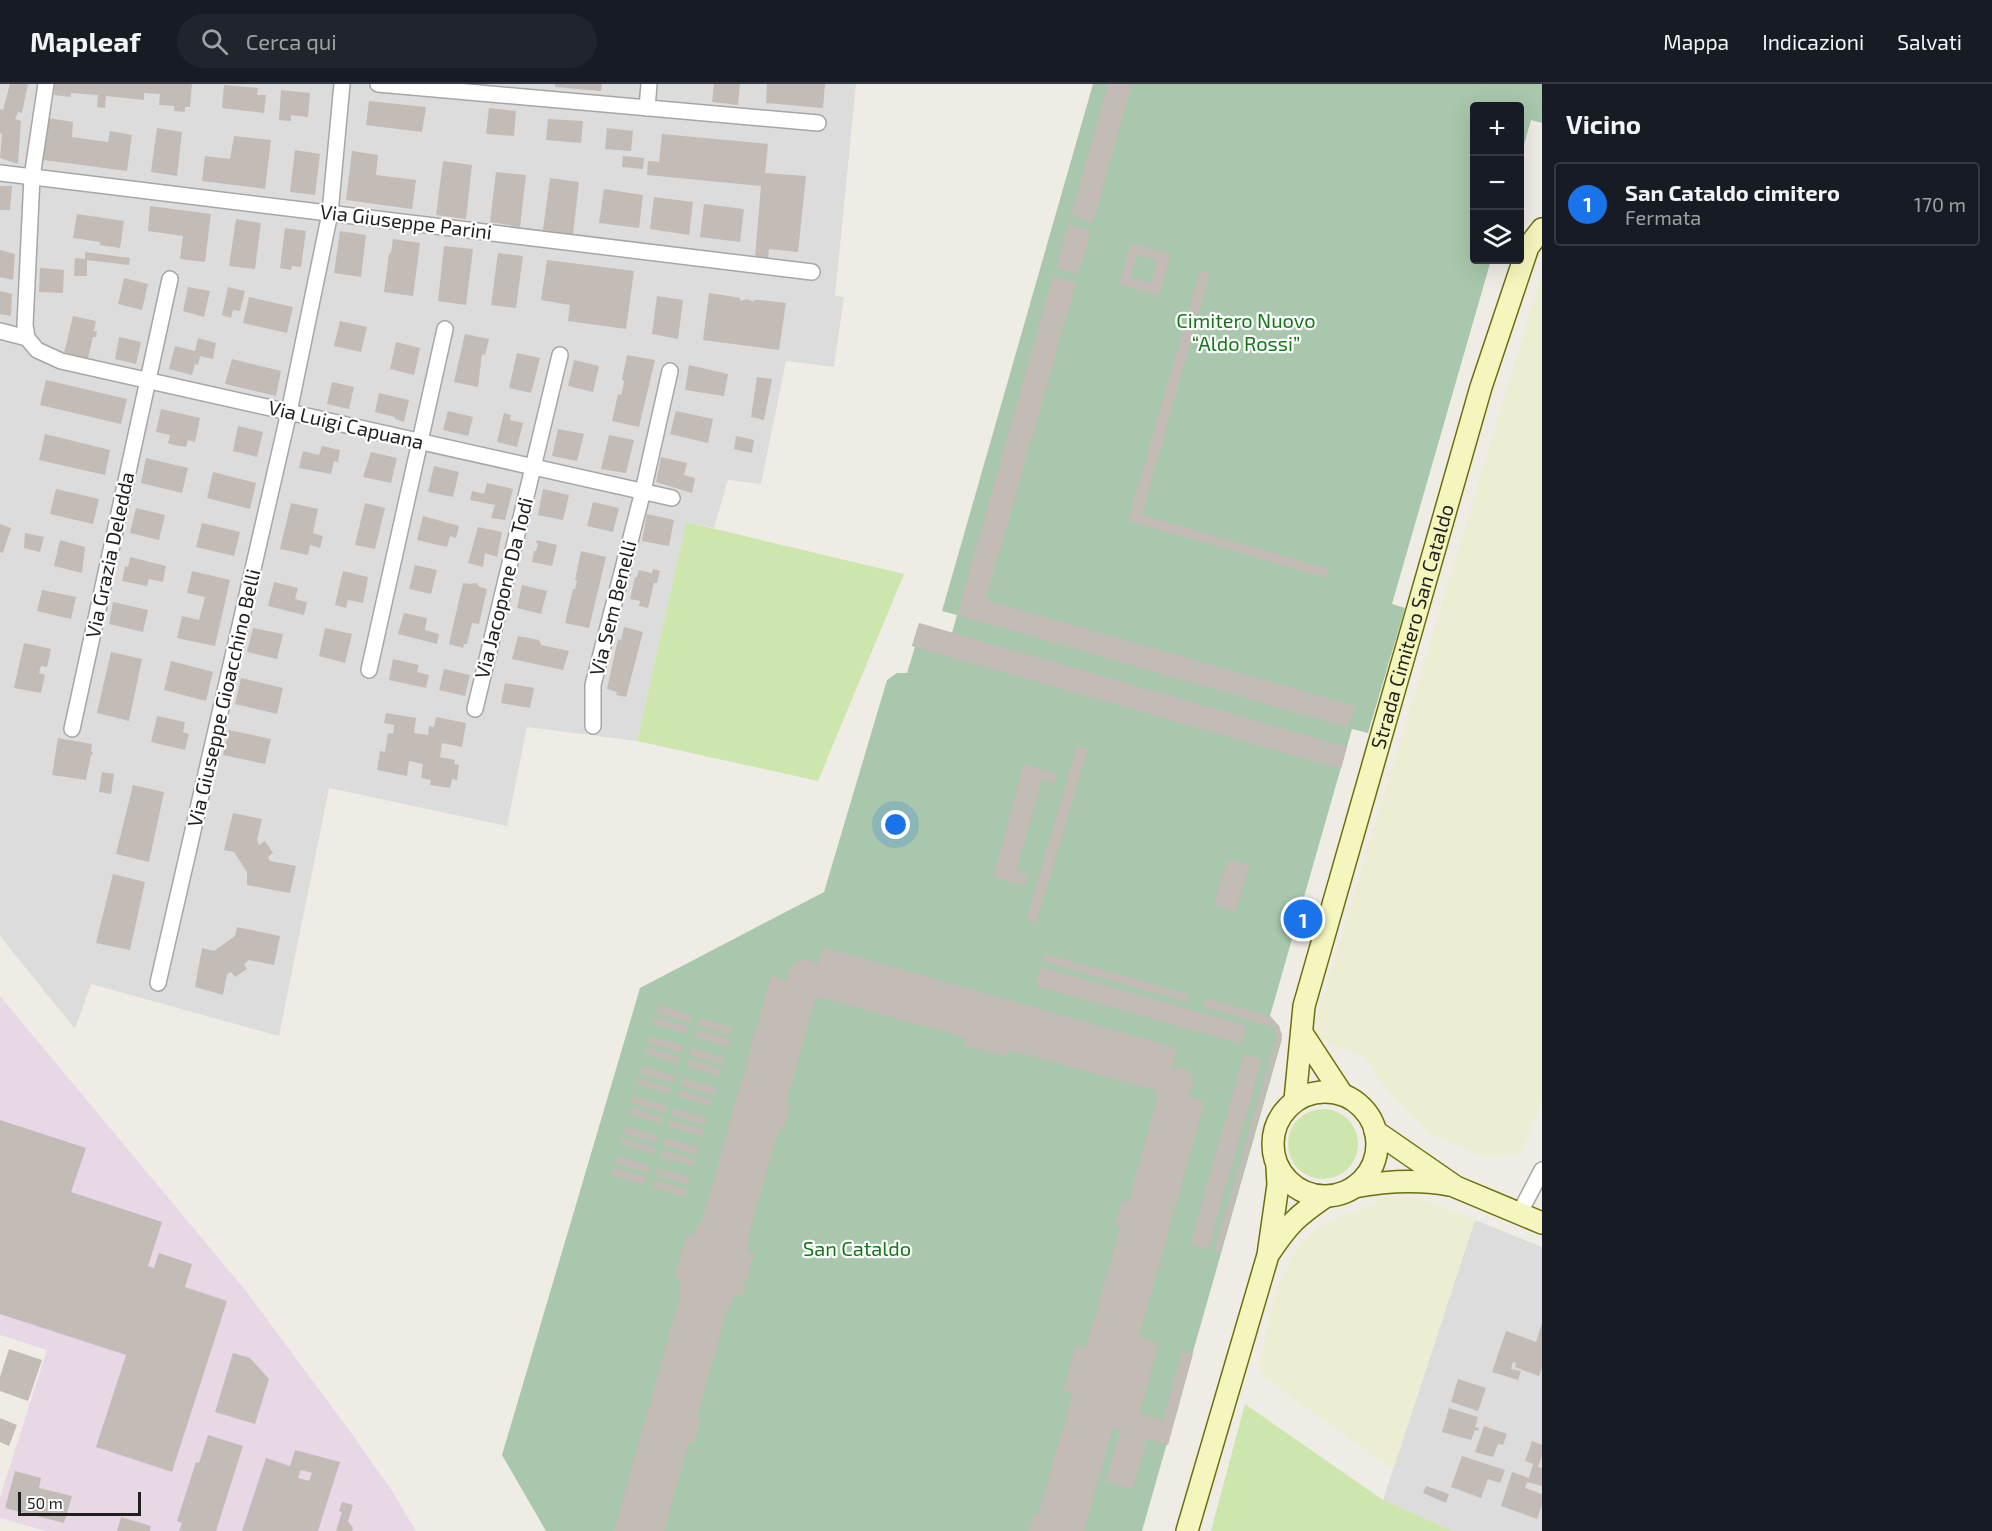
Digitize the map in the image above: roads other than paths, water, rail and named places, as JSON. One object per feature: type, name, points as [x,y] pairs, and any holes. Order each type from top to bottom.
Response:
[{"type":"street","points":[[0,331],[27,338],[25,325],[32,177],[46,84]]},
{"type":"street","name":"Via Giuseppe Gioacchino Belli","points":[[158,983],[290,412],[330,213],[342,84]]},
{"type":"street","points":[[378,84],[543,91],[647,108],[818,123]]},
{"type":"street","points":[[647,108],[649,84]]},
{"type":"street","name":"Via Giuseppe Parini","points":[[0,173],[812,272]]},
{"type":"street","name":"Strada Cimitero San Cataldo","points":[[1295,1100],[1295,1077],[1304,1006],[1481,387],[1528,247],[1542,229]]},
{"type":"street","name":"Via Grazia Deledda","points":[[72,729],[170,279]]},
{"type":"street","points":[[369,670],[445,329]]},
{"type":"street","name":"Via Luigi Capuana","points":[[27,338],[38,350],[61,361],[672,498]]},
{"type":"street","name":"Via Jacopone Da Todi","points":[[475,709],[560,355]]},
{"type":"street","name":"Via Sem Benelli","points":[[593,726],[593,685],[643,491],[670,371]]},
{"type":"street","points":[[1302,1033],[1342,1094]]},
{"type":"street","points":[[1187,1531],[1268,1255],[1278,1185],[1277,1167],[1272,1149],[1273,1130],[1281,1113],[1295,1100],[1318,1091],[1342,1094],[1354,1100],[1371,1119],[1377,1143],[1376,1156],[1364,1179],[1341,1194],[1325,1197],[1311,1195],[1297,1189],[1277,1167]]},
{"type":"street","points":[[1375,1131],[1456,1187],[1542,1223]]},
{"type":"street","points":[[1519,1214],[1542,1170]]},
{"type":"street","points":[[1354,1187],[1377,1183],[1426,1181],[1456,1187]]},
{"type":"street","points":[[1268,1255],[1288,1225],[1300,1213],[1325,1197]]},
{"type":"place","name":"San Cataldo cimitero","points":[[1303,919]]},
{"type":"park label","name":"Cimitero Nuovo “Aldo Rossi”","points":[[1246,332]]},
{"type":"park label","name":"San Cataldo","points":[[857,1249]]}]
